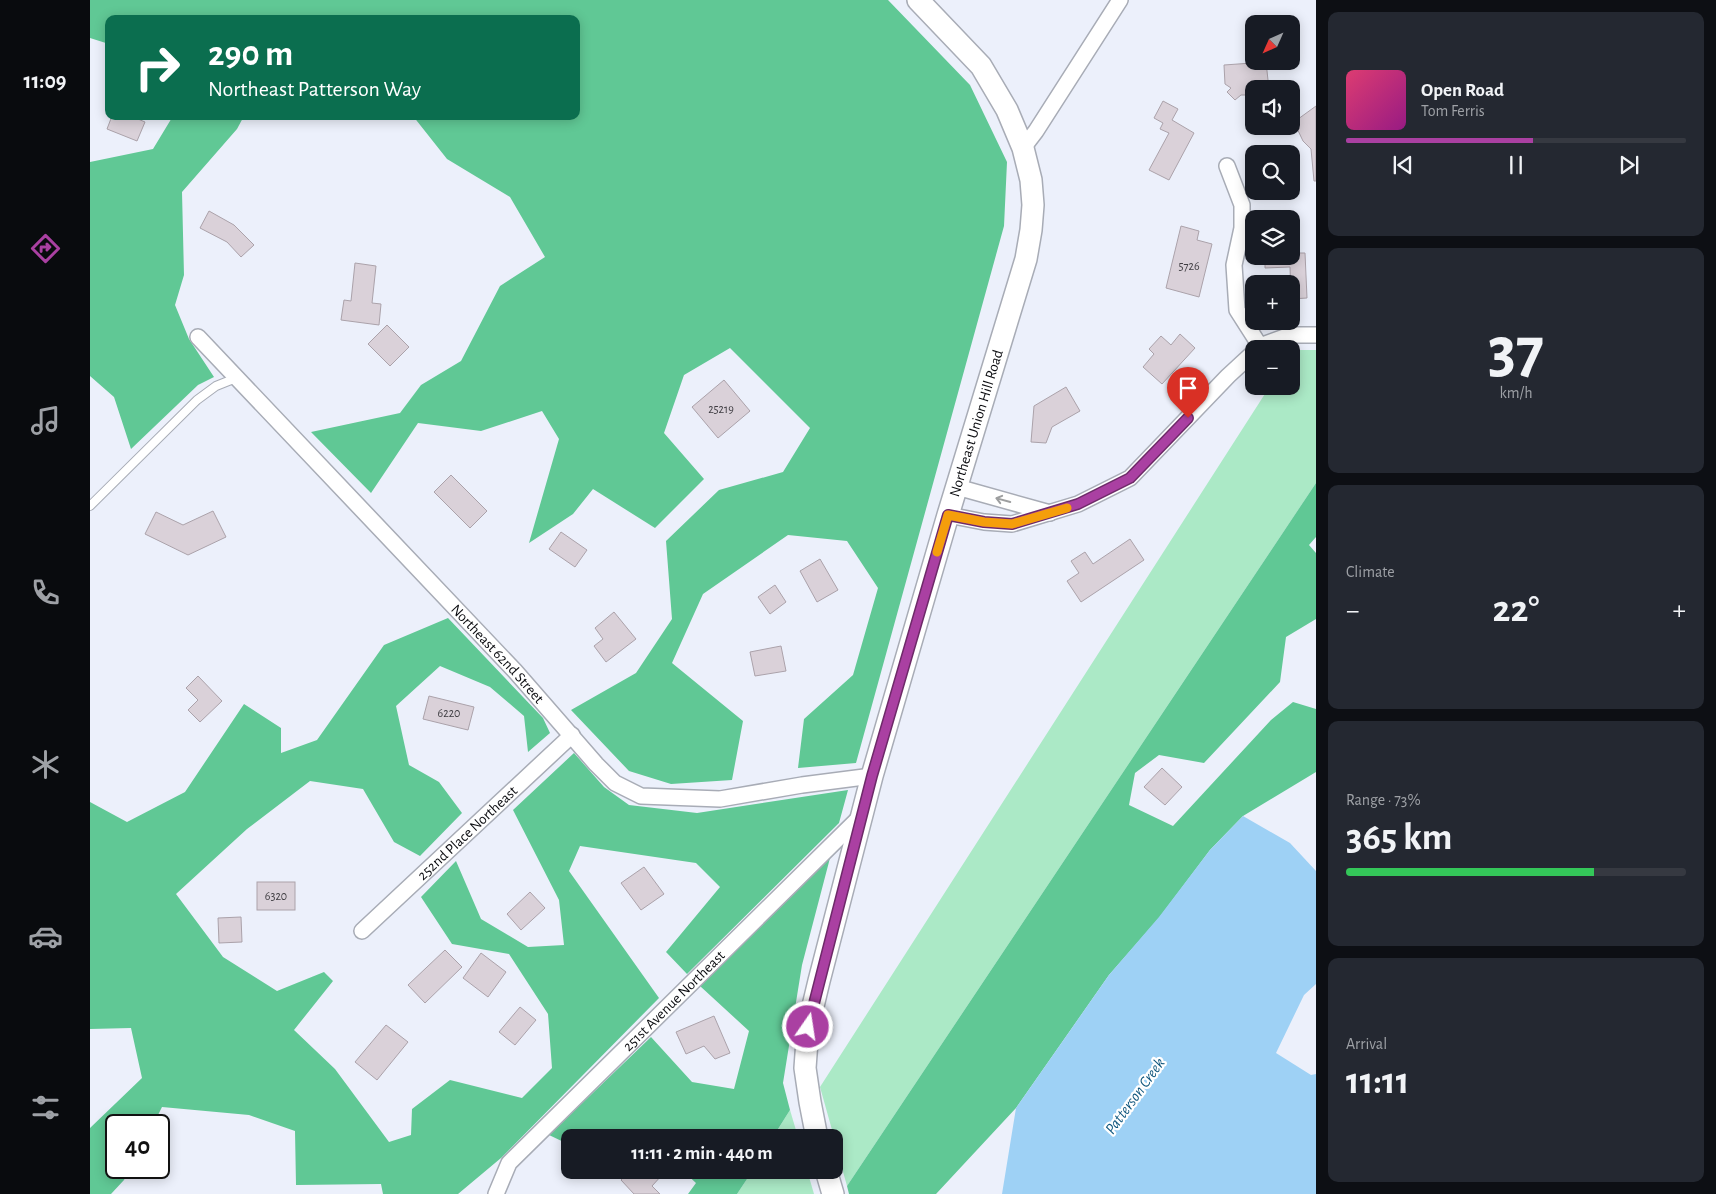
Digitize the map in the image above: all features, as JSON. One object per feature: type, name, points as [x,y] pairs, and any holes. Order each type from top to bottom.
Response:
[{"type":"street","name":"Northeast Union Hill Road","points":[[815,1129],[805,1068],[808,1027],[872,776],[956,487],[1026,259],[1033,205],[1031,180],[1023,148],[1007,110],[981,66],[918,0]]},
{"type":"street","points":[[1023,148],[1036,131],[1120,0]]},
{"type":"street","points":[[1227,166],[1242,205],[1242,228],[1234,265],[1237,310],[1252,340]]},
{"type":"street","points":[[1278,340],[1290,335],[1316,335]]},
{"type":"street","name":"Northeast 62nd Street","points":[[198,337],[515,672],[600,768],[616,783],[641,796],[720,800],[872,776]]},
{"type":"street","points":[[948,515],[984,522],[1012,524],[1078,504],[1130,478],[1245,360]]},
{"type":"street","points":[[956,487],[1050,513]]},
{"type":"street","name":"252nd Place Northeast","points":[[362,931],[572,735]]},
{"type":"street","name":"251st Avenue Northeast","points":[[496,1194],[509,1164],[863,814]]},
{"type":"street","points":[[828,1179],[832,1194]]},
{"type":"lane","points":[[90,506],[197,400],[216,386],[236,378]]},
{"type":"green space","points":[[90,0],[888,0],[970,85],[1007,162],[1004,226],[856,763],[798,768],[804,719],[853,675],[878,588],[847,541],[788,535],[703,594],[672,663],[743,721],[732,780],[671,784],[629,771],[571,710],[636,673],[672,619],[666,541],[719,490],[783,472],[810,428],[730,348],[684,375],[664,433],[704,479],[655,528],[593,489],[573,514],[529,543],[559,439],[542,411],[481,431],[418,423],[371,493],[311,432],[400,413],[421,385],[461,361],[500,286],[545,257],[510,197],[447,159],[416,120],[580,120],[580,15],[105,15],[105,43],[90,38]]},
{"type":"green space","points":[[171,120],[242,120],[237,129],[182,192],[184,275],[175,305],[189,339],[214,377],[198,385],[131,449],[114,397],[90,376],[90,162],[153,149]]},
{"type":"green space","points":[[1300,350],[1316,350],[1316,483],[847,1186],[843,1172],[843,1129],[832,1129],[820,1087],[1264,395],[1300,395]]},
{"type":"green space","points":[[1316,483],[1316,537],[1309,545],[1316,553],[1316,619],[1286,637],[1280,682],[1204,763],[1159,755],[1135,773],[1129,805],[1173,826],[1271,720],[1293,702],[1316,709],[1316,772],[1243,816],[1210,850],[1159,918],[1109,975],[1016,1108],[936,1194],[849,1194],[847,1186]]},
{"type":"green space","points":[[448,618],[543,718],[550,733],[528,752],[524,716],[490,687],[440,666],[396,706],[409,765],[439,782],[462,813],[420,856],[394,842],[363,789],[310,781],[247,829],[176,894],[223,957],[277,991],[324,972],[333,981],[294,1030],[335,1069],[389,1142],[411,1135],[412,1109],[450,1080],[522,1098],[552,1068],[548,1014],[509,954],[452,944],[421,897],[456,861],[481,919],[528,947],[564,945],[559,900],[513,810],[574,753],[604,787],[629,805],[697,813],[848,790],[839,823],[687,974],[666,952],[720,887],[696,863],[580,846],[569,871],[659,998],[501,1158],[458,1194],[383,1194],[381,1184],[296,1185],[295,1131],[249,1115],[162,1107],[158,1114],[105,1114],[105,1179],[124,1179],[111,1194],[90,1194],[90,1128],[142,1078],[131,1028],[90,1029],[90,802],[127,822],[185,792],[244,704],[281,728],[281,753],[317,740],[384,645]]},
{"type":"green space","points":[[830,858],[802,965],[783,1083],[790,1110],[778,1129],[561,1129],[561,1141],[549,1135],[651,1037],[692,1082],[734,1089],[749,1031],[700,986]]},
{"type":"green space","points":[[790,1110],[796,1129],[778,1129]]},
{"type":"green space","points":[[692,1179],[747,1179],[737,1194],[688,1194],[696,1183]]},
{"type":"green space","points":[[747,1179],[810,1179],[814,1194],[737,1194]]},
{"type":"water","name":"Patterson Creek","points":[[1243,816],[1290,843],[1316,871],[1316,984],[1304,995],[1276,1053],[1311,1075],[1316,1074],[1316,1194],[1002,1194],[1016,1108],[1109,975],[1159,917],[1210,850]]},
{"type":"building","points":[[1245,64],[1245,70],[1267,70],[1268,80],[1245,80],[1245,95],[1241,95],[1235,100],[1227,92],[1231,88],[1225,84],[1224,65]]},
{"type":"building","points":[[1163,101],[1178,109],[1172,120],[1194,133],[1169,180],[1149,170],[1169,133],[1160,129],[1163,123],[1154,118]]},
{"type":"building","points":[[1316,106],[1316,181],[1314,181],[1311,149],[1300,135],[1300,118]]},
{"type":"building","points":[[110,120],[140,120],[145,122],[137,141],[107,129]]},
{"type":"building","points":[[209,211],[234,225],[254,245],[241,257],[227,242],[200,228]]},
{"type":"building","points":[[1181,226],[1199,231],[1197,240],[1212,244],[1199,297],[1166,288]]},
{"type":"building","points":[[1300,253],[1305,253],[1307,298],[1300,298],[1300,275],[1290,275],[1290,267],[1265,268],[1265,265],[1300,265]]},
{"type":"building","points":[[355,263],[376,266],[372,303],[381,304],[379,325],[341,320],[344,300],[351,301]]},
{"type":"building","points":[[387,325],[409,347],[390,366],[368,344]]},
{"type":"building","points":[[1180,334],[1195,348],[1162,384],[1143,367],[1154,354],[1149,349],[1161,336],[1171,345]]},
{"type":"building","points":[[724,380],[750,411],[718,438],[692,407]]},
{"type":"building","points":[[1066,387],[1080,411],[1052,427],[1046,443],[1031,442],[1034,406]]},
{"type":"building","points":[[451,475],[487,511],[470,528],[434,492]]},
{"type":"building","points":[[213,511],[226,537],[188,555],[145,534],[156,512],[183,525]]},
{"type":"building","points":[[561,532],[587,550],[575,567],[549,549]]},
{"type":"building","points":[[1130,539],[1144,560],[1081,602],[1067,581],[1079,573],[1071,561],[1085,552],[1093,564]]},
{"type":"building","points":[[820,559],[838,590],[817,602],[800,571]]},
{"type":"building","points":[[775,585],[786,602],[770,614],[758,597]]},
{"type":"building","points":[[614,612],[636,639],[606,662],[594,646],[603,639],[595,628]]},
{"type":"building","points":[[781,646],[786,671],[755,676],[750,652]]},
{"type":"building","points":[[198,676],[222,701],[200,722],[188,710],[198,700],[186,688]]},
{"type":"building","points":[[429,696],[474,707],[468,730],[423,719]]},
{"type":"building","points":[[1162,768],[1182,787],[1165,805],[1144,787]]},
{"type":"building","points":[[644,867],[664,894],[641,910],[621,883]]},
{"type":"building","points":[[257,882],[295,882],[295,910],[257,910]]},
{"type":"building","points":[[530,892],[545,908],[521,930],[507,914]]},
{"type":"building","points":[[241,917],[242,942],[219,943],[218,918]]},
{"type":"building","points":[[445,950],[462,967],[425,1003],[408,985]]},
{"type":"building","points":[[481,953],[506,972],[488,997],[463,978]]},
{"type":"building","points":[[520,1007],[536,1020],[515,1045],[499,1032]]},
{"type":"building","points":[[714,1016],[730,1053],[715,1059],[704,1046],[686,1054],[676,1032]]},
{"type":"building","points":[[386,1025],[408,1042],[377,1080],[355,1062]]},
{"type":"building","points":[[658,1179],[652,1186],[660,1194],[634,1194],[621,1180]]},
{"type":"slow traffic","points":[[937,552],[948,515],[984,522],[1012,524],[1067,508]]},
{"type":"route","points":[[808,1027],[852,861],[872,776],[948,515],[984,522],[1012,524],[1078,504],[1130,478],[1188,418]]}]
